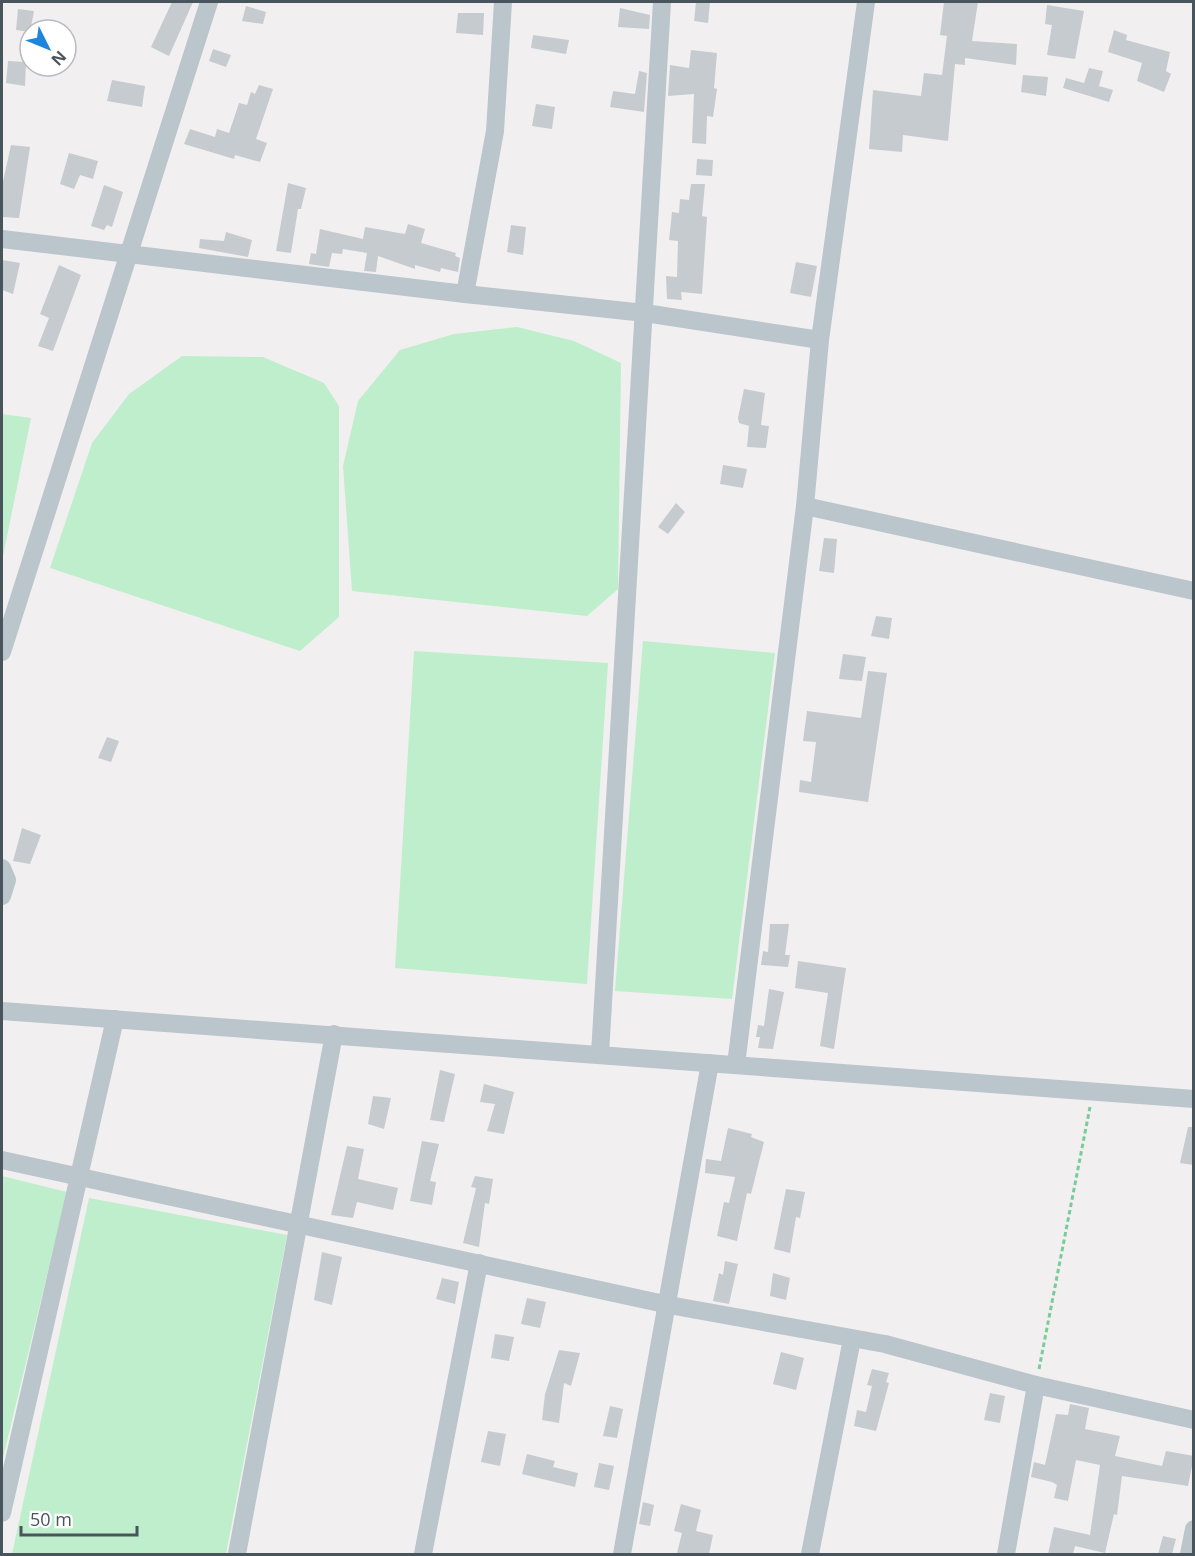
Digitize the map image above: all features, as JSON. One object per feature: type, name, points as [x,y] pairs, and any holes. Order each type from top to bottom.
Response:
[{"type":"street","points":[[2,652],[6,625],[209,2]]},
{"type":"street","points":[[465,294],[495,131],[503,2]]},
{"type":"street","points":[[600,1054],[662,2]]},
{"type":"street","points":[[736,1065],[805,506],[820,340],[866,2]]},
{"type":"street","points":[[2,239],[128,256],[645,313],[820,340]]},
{"type":"street","points":[[805,506],[1194,591]]},
{"type":"street","points":[[2,868],[7,880],[2,896]]},
{"type":"street","points":[[2,1011],[1194,1099]]},
{"type":"street","points":[[2,1513],[115,1018]]},
{"type":"street","points":[[237,1554],[334,1034]]},
{"type":"street","points":[[622,1554],[669,1305],[710,1063]]},
{"type":"street","points":[[2,1160],[669,1305],[885,1344],[1035,1385],[1194,1420]]},
{"type":"street","points":[[423,1554],[478,1263]]},
{"type":"street","points":[[810,1554],[852,1339]]},
{"type":"street","points":[[1006,1554],[1035,1385]]},
{"type":"street","points":[[1189,1554],[1194,1529]]},
{"type":"path","points":[[1035,1385],[1093,1091]]},
{"type":"green space","points":[[517,327],[574,341],[621,363],[618,589],[587,616],[352,591],[343,466],[358,401],[400,350],[454,334]]},
{"type":"green space","points":[[182,356],[263,357],[324,383],[339,406],[339,617],[300,651],[50,568],[92,443],[129,394]]},
{"type":"green space","points":[[2,414],[31,418],[2,561]]},
{"type":"green space","points":[[643,641],[775,653],[732,999],[615,991]]},
{"type":"green space","points":[[414,651],[608,663],[587,984],[395,968]]},
{"type":"green space","points":[[2,1176],[67,1192],[2,1462]]},
{"type":"green space","points":[[89,1198],[287,1235],[226,1554],[12,1554]]},
{"type":"building","points":[[172,2],[193,2],[169,56],[151,47]]},
{"type":"building","points":[[696,2],[710,2],[708,23],[694,21]]},
{"type":"building","points":[[944,2],[978,2],[972,41],[1017,44],[1016,65],[965,58],[965,65],[955,64],[948,141],[903,135],[902,152],[869,149],[873,90],[921,96],[924,73],[942,75],[947,36],[940,35]]},
{"type":"building","points":[[1047,5],[1084,11],[1075,59],[1047,55],[1052,25],[1045,24]]},
{"type":"building","points":[[246,6],[266,12],[263,24],[242,21]]},
{"type":"building","points":[[620,8],[650,15],[649,29],[618,27]]},
{"type":"building","points":[[18,9],[34,11],[33,18],[18,18],[18,30],[16,30]]},
{"type":"building","points":[[458,13],[484,13],[483,35],[456,33]]},
{"type":"building","points":[[1114,30],[1127,35],[1126,40],[1170,52],[1166,71],[1171,74],[1164,92],[1137,81],[1142,63],[1108,52]]},
{"type":"building","points":[[533,35],[569,40],[566,54],[531,48]]},
{"type":"building","points":[[213,49],[231,55],[226,67],[209,61]]},
{"type":"building","points":[[691,50],[717,53],[714,88],[717,89],[713,117],[707,116],[706,144],[692,143],[694,94],[668,96],[670,65],[689,68]]},
{"type":"building","points":[[8,61],[18,62],[18,78],[25,78],[25,86],[6,83]]},
{"type":"building","points":[[1089,68],[1103,71],[1099,86],[1113,90],[1109,102],[1063,88],[1066,78],[1084,83]]},
{"type":"building","points":[[639,71],[647,73],[644,112],[610,107],[613,91],[635,94]]},
{"type":"building","points":[[1023,75],[1048,77],[1046,96],[1021,92]]},
{"type":"building","points":[[112,80],[145,86],[142,107],[107,101]]},
{"type":"building","points":[[259,85],[273,89],[256,139],[267,143],[260,162],[235,155],[234,159],[184,144],[190,129],[215,137],[217,129],[229,133],[239,103],[247,105],[251,92],[255,94]]},
{"type":"building","points":[[536,104],[555,107],[552,129],[532,126]]},
{"type":"building","points":[[11,145],[30,147],[19,218],[2,217],[2,186]]},
{"type":"building","points":[[69,153],[98,161],[93,179],[80,175],[74,189],[60,184]]},
{"type":"building","points":[[697,159],[713,160],[712,176],[696,175]]},
{"type":"building","points":[[288,183],[306,188],[301,209],[298,209],[291,253],[276,251]]},
{"type":"building","points":[[691,184],[705,184],[702,216],[707,217],[702,294],[681,292],[682,300],[667,299],[666,276],[677,277],[678,241],[669,240],[672,212],[679,213],[680,199],[689,200]]},
{"type":"building","points":[[104,185],[123,192],[112,227],[107,225],[104,230],[91,226]]},
{"type":"building","points":[[408,224],[425,229],[421,243],[456,253],[455,256],[460,258],[458,272],[441,268],[440,272],[415,265],[415,269],[378,256],[376,272],[364,271],[367,253],[343,249],[342,254],[332,253],[329,267],[309,264],[311,253],[316,254],[320,229],[363,239],[365,227],[405,234]]},
{"type":"building","points":[[511,225],[526,227],[523,255],[507,252]]},
{"type":"building","points":[[226,232],[252,240],[248,257],[199,248],[200,239],[224,241]]},
{"type":"building","points":[[2,260],[20,263],[13,294],[2,290]]},
{"type":"building","points":[[796,262],[817,266],[811,297],[790,293]]},
{"type":"building","points":[[59,265],[81,275],[53,351],[38,346],[49,318],[40,314]]},
{"type":"building","points":[[744,389],[765,393],[761,425],[769,426],[766,448],[747,447],[749,426],[739,423],[738,418]]},
{"type":"building","points":[[723,465],[747,469],[743,488],[720,484]]},
{"type":"building","points":[[676,503],[685,512],[668,534],[658,527]]},
{"type":"building","points":[[824,538],[837,539],[834,573],[819,571]]},
{"type":"building","points":[[876,616],[892,618],[889,639],[871,636]]},
{"type":"building","points":[[843,654],[866,657],[862,681],[839,679]]},
{"type":"building","points":[[868,671],[887,673],[868,802],[799,792],[800,780],[811,782],[816,742],[803,741],[807,711],[861,718]]},
{"type":"building","points":[[107,737],[119,741],[111,762],[98,758]]},
{"type":"building","points":[[22,828],[41,835],[30,864],[13,861]]},
{"type":"building","points":[[770,924],[789,924],[785,955],[790,955],[788,967],[761,965],[763,951],[768,952]]},
{"type":"building","points":[[798,961],[846,968],[834,1049],[820,1046],[828,993],[795,988]]},
{"type":"building","points":[[769,989],[784,992],[773,1049],[758,1048],[760,1037],[756,1037],[758,1025],[764,1026]]},
{"type":"building","points":[[440,1070],[455,1074],[444,1122],[430,1120]]},
{"type":"building","points":[[484,1084],[514,1092],[504,1134],[487,1131],[495,1104],[480,1102]]},
{"type":"building","points":[[373,1096],[391,1098],[384,1129],[368,1124]]},
{"type":"building","points":[[1188,1127],[1194,1127],[1194,1165],[1180,1163]]},
{"type":"building","points":[[728,1128],[752,1134],[751,1137],[764,1142],[751,1194],[747,1193],[737,1241],[717,1236],[724,1202],[729,1203],[735,1177],[705,1173],[706,1159],[721,1161]]},
{"type":"building","points":[[422,1141],[439,1144],[430,1181],[436,1182],[432,1205],[410,1201]]},
{"type":"building","points":[[347,1146],[364,1149],[358,1179],[398,1188],[393,1210],[357,1202],[353,1218],[331,1215]]},
{"type":"building","points":[[475,1176],[493,1179],[489,1204],[485,1203],[479,1247],[463,1243],[476,1188],[471,1187]]},
{"type":"building","points":[[786,1189],[805,1192],[800,1218],[796,1217],[790,1253],[774,1249]]},
{"type":"building","points":[[322,1252],[342,1257],[332,1305],[314,1300]]},
{"type":"building","points":[[725,1261],[738,1264],[729,1304],[713,1301],[719,1273],[723,1275]]},
{"type":"building","points":[[773,1273],[790,1278],[786,1300],[770,1296]]},
{"type":"building","points":[[442,1278],[459,1282],[455,1304],[436,1299]]},
{"type":"building","points":[[527,1298],[546,1302],[540,1328],[521,1324]]},
{"type":"building","points":[[495,1334],[514,1337],[509,1361],[491,1358]]},
{"type":"building","points":[[559,1350],[580,1353],[571,1386],[564,1383],[559,1423],[542,1420],[545,1394]]},
{"type":"building","points":[[781,1352],[804,1358],[796,1390],[773,1384]]},
{"type":"building","points":[[872,1369],[889,1373],[886,1382],[889,1383],[876,1431],[854,1426],[857,1410],[866,1412],[872,1386],[867,1385]]},
{"type":"building","points":[[990,1393],[1005,1396],[1000,1423],[984,1420]]},
{"type":"building","points":[[1070,1404],[1089,1408],[1085,1429],[1120,1436],[1115,1456],[1162,1466],[1166,1451],[1194,1456],[1188,1486],[1122,1476],[1117,1515],[1114,1514],[1105,1553],[1075,1546],[1073,1554],[1048,1554],[1054,1527],[1090,1535],[1100,1465],[1076,1460],[1068,1501],[1054,1498],[1057,1485],[1031,1477],[1034,1462],[1045,1465],[1056,1414],[1068,1415]]},
{"type":"building","points":[[610,1406],[623,1409],[617,1438],[603,1436]]},
{"type":"building","points":[[488,1431],[506,1434],[500,1466],[481,1462]]},
{"type":"building","points":[[527,1454],[555,1461],[553,1467],[578,1473],[575,1487],[522,1474]]},
{"type":"building","points":[[599,1463],[614,1466],[609,1490],[594,1487]]},
{"type":"building","points":[[643,1502],[654,1505],[650,1526],[639,1524]]},
{"type":"building","points":[[681,1504],[701,1510],[696,1531],[713,1535],[709,1554],[677,1553],[682,1533],[674,1531]]},
{"type":"building","points":[[1163,1536],[1176,1539],[1172,1554],[1158,1554]]}]
